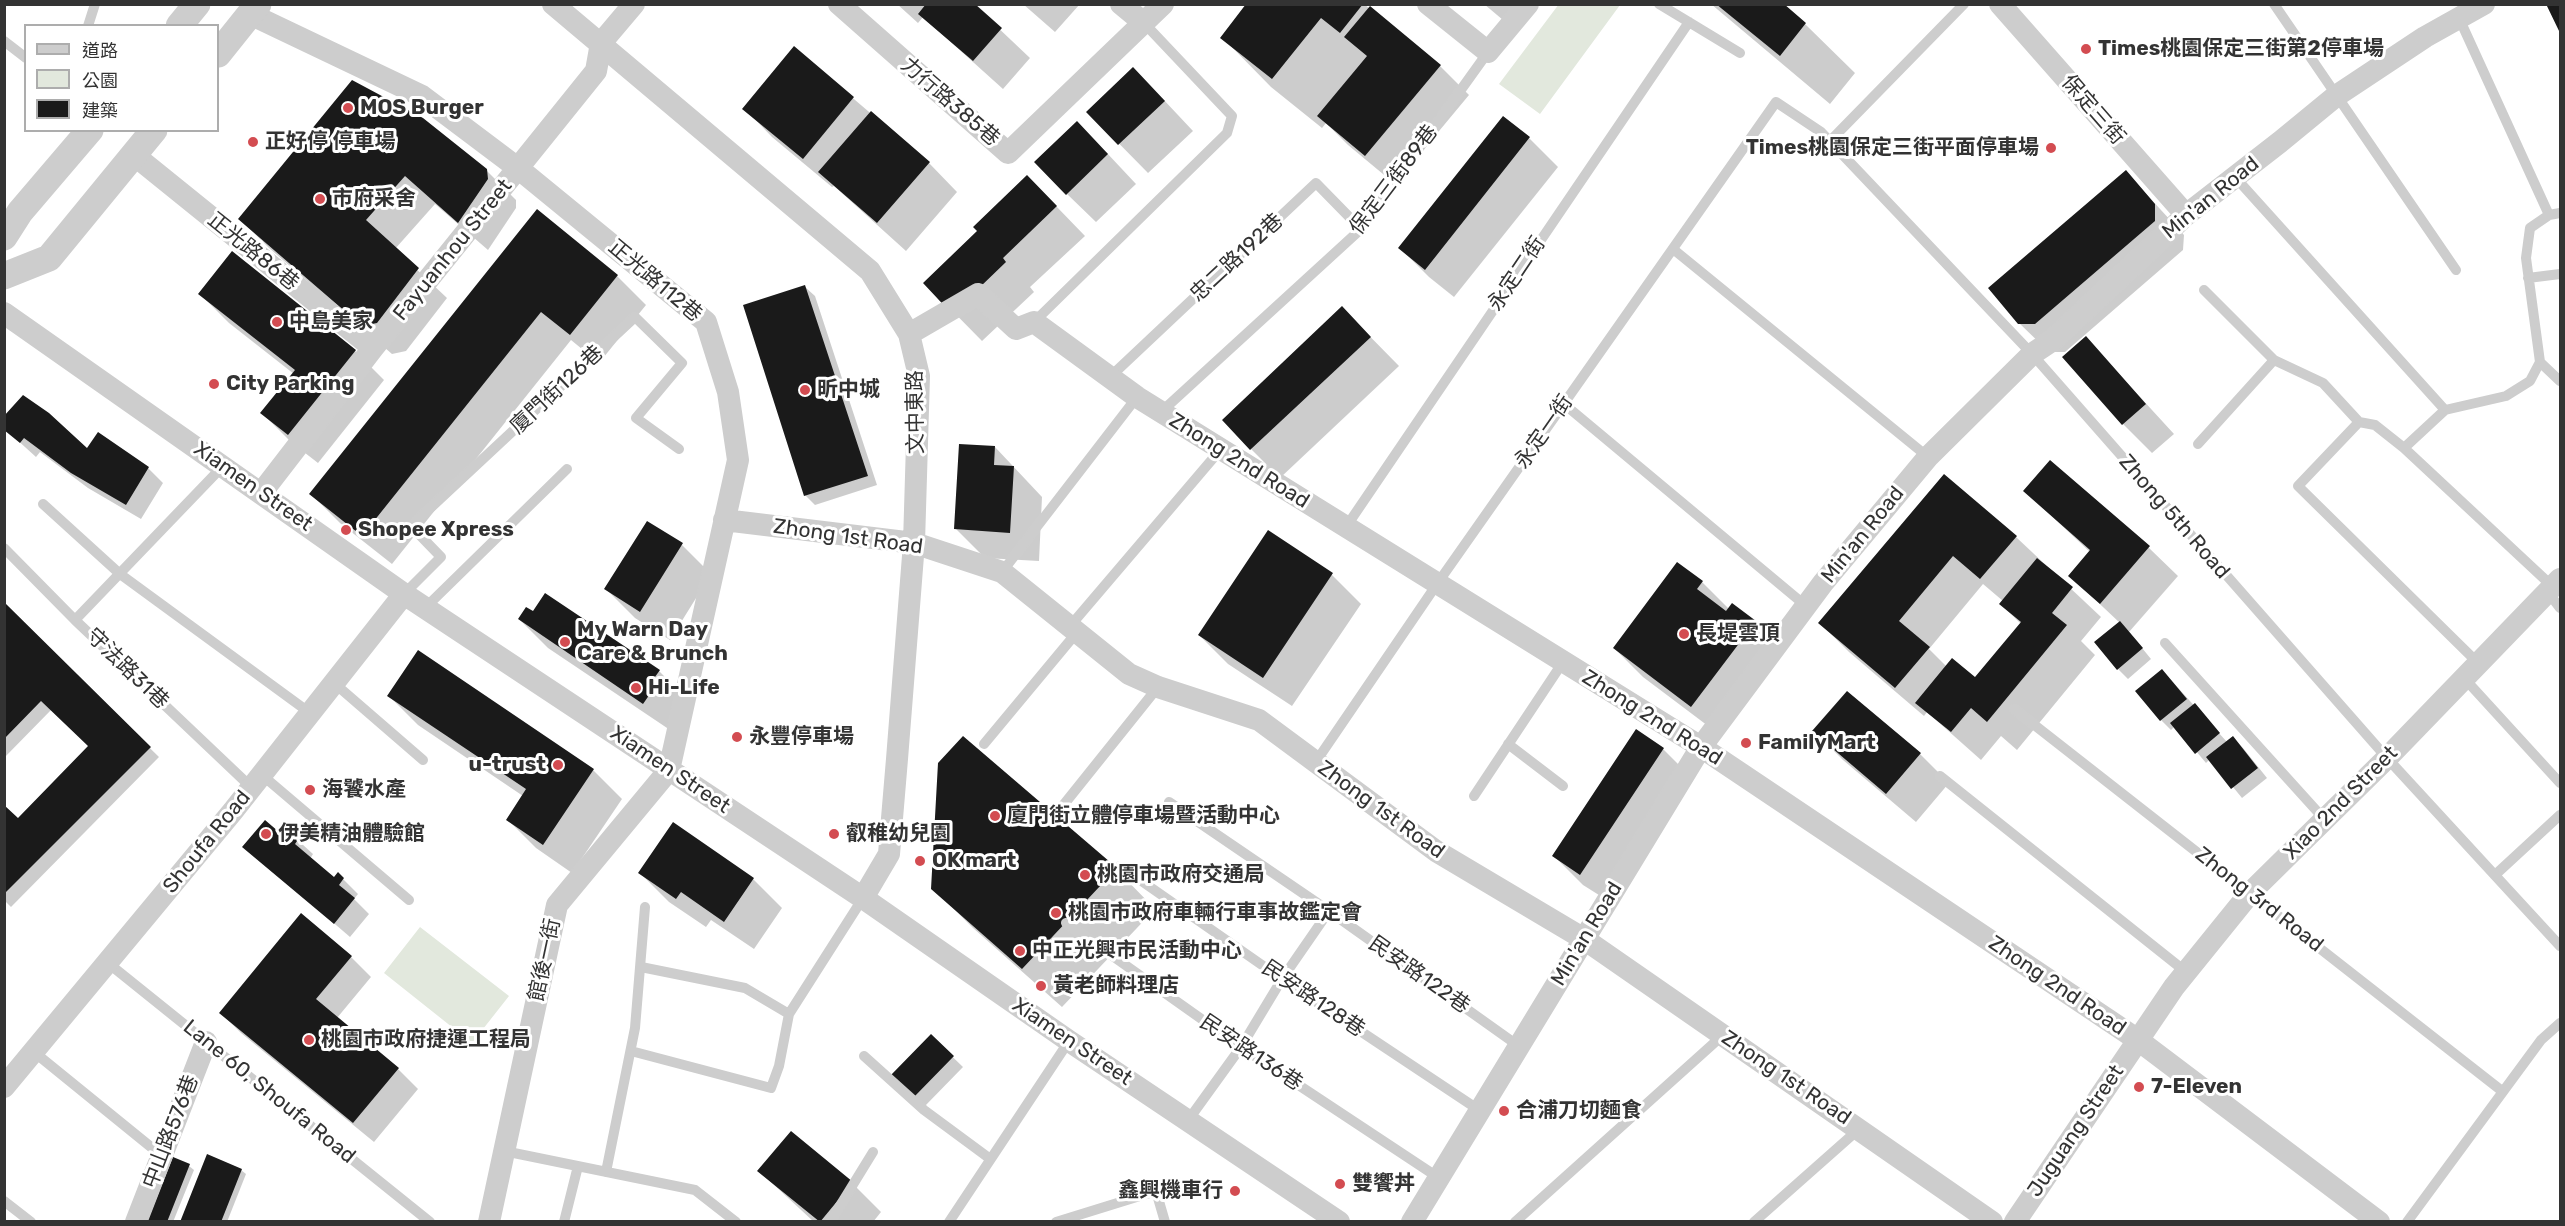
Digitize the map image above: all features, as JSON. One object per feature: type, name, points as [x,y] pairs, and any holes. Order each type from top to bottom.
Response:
[{"type":"street","points":[[181,24],[197,4]]},
{"type":"street","name":"文中東路","points":[[553,4],[870,271],[909,334],[919,376],[914,543],[889,854],[863,898]]},
{"type":"street","name":"Fayuanhou Street","points":[[262,492],[373,348],[596,71],[601,43],[634,4]]},
{"type":"street","name":"力行路385巷","points":[[839,4],[1008,153],[1163,4]]},
{"type":"street","points":[[1121,4],[1144,23]]},
{"type":"street","points":[[1428,4],[1488,52]]},
{"type":"street","name":"保定三街89巷","points":[[1488,52],[1528,4]]},
{"type":"street","name":"保定三街","points":[[2000,4],[2186,215]]},
{"type":"street","name":"Min'an Road","points":[[1412,1221],[1701,747],[1806,606],[1928,457],[2032,354],[2054,340],[2186,215],[2336,96],[2425,37],[2484,4]]},
{"type":"street","points":[[219,53],[254,9]]},
{"type":"street","name":"正光路112巷","points":[[254,9],[422,96],[519,169],[706,322],[728,392],[738,460],[669,770]]},
{"type":"street","points":[[4,237],[20,212],[88,132]]},
{"type":"street","points":[[4,276],[49,258],[152,132]]},
{"type":"street","name":"正光路86巷","points":[[134,155],[373,348]]},
{"type":"street","points":[[909,334],[978,294],[1016,329],[1034,322]]},
{"type":"street","name":"Xiamen Street","points":[[4,313],[222,467],[262,492],[404,594],[863,898],[1069,1041],[1339,1221]]},
{"type":"street","name":"Zhong 2nd Road","points":[[1034,322],[1137,397],[1701,747],[2138,1040],[2379,1221]]},
{"type":"street","name":"Zhong 1st Road","points":[[724,520],[914,543],[1002,572],[1075,628],[1129,674],[1158,687],[1259,720],[1436,851],[1584,939],[1992,1221]]},
{"type":"street","name":"Xiao 2nd Street","points":[[2138,1040],[2186,972],[2250,893],[2387,758],[2471,671],[2555,591]]},
{"type":"street","name":"Shoufa Road","points":[[4,1087],[257,781],[404,594]]},
{"type":"street","name":"館後一街","points":[[489,1221],[557,905],[669,770]]},
{"type":"street","name":"Juguang Street","points":[[2015,1221],[2138,1040]]},
{"type":"street","name":"中山路576巷","points":[[136,1221],[206,1042]]},
{"type":"lane","points":[[89,24],[95,4]]},
{"type":"lane","points":[[1659,4],[1740,53]]},
{"type":"lane","points":[[1830,141],[1964,4]]},
{"type":"lane","points":[[2274,4],[2456,270]]},
{"type":"lane","points":[[2404,448],[2445,410],[2506,396],[2530,381],[2540,362],[2526,258],[2530,228],[2555,214],[2459,18]]},
{"type":"lane","name":"永定二街","points":[[1346,527],[1689,22]]},
{"type":"lane","points":[[1034,322],[1227,133],[1232,116],[1144,23]]},
{"type":"lane","points":[[4,41],[24,56]]},
{"type":"lane","name":"保定三街89巷","points":[[1161,412],[1361,229],[1488,52]]},
{"type":"lane","name":"Zhong 5th Road","points":[[1776,102],[1821,132],[2032,354],[2387,758],[2560,946]]},
{"type":"lane","name":"永定一街","points":[[1315,763],[1437,584],[1776,102]]},
{"type":"lane","points":[[2235,177],[2445,410]]},
{"type":"lane","name":"忠二路192巷","points":[[1110,377],[1316,183],[1361,229]]},
{"type":"lane","points":[[1672,249],[1928,457]]},
{"type":"lane","points":[[2529,278],[2560,274]]},
{"type":"lane","points":[[2204,290],[2274,360],[2323,383],[2360,422],[2375,425],[2404,448],[2555,591]]},
{"type":"lane","name":"廈門街126巷","points":[[404,594],[441,556],[411,526],[635,317],[682,363],[636,418],[679,449]]},
{"type":"lane","points":[[2198,444],[2274,360]]},
{"type":"lane","points":[[2540,362],[2560,381]]},
{"type":"lane","points":[[1002,572],[1137,397]]},
{"type":"lane","points":[[1564,404],[1806,606]]},
{"type":"lane","points":[[2360,422],[2298,486],[2471,671],[2560,783]]},
{"type":"lane","points":[[984,744],[1221,449]]},
{"type":"lane","points":[[75,620],[222,467]]},
{"type":"lane","points":[[425,608],[567,469]]},
{"type":"lane","points":[[43,504],[120,574],[310,713]]},
{"type":"lane","name":"守法路31巷","points":[[4,548],[75,620],[257,781],[409,900]]},
{"type":"lane","points":[[2165,643],[2325,820]]},
{"type":"lane","points":[[1474,796],[1563,662]]},
{"type":"lane","points":[[334,683],[423,760]]},
{"type":"lane","points":[[1062,808],[1158,687]]},
{"type":"lane","name":"Zhong 3rd Road","points":[[2014,709],[2502,1091]]},
{"type":"lane","points":[[1508,744],[1563,786]]},
{"type":"lane","points":[[1940,776],[2186,972]]},
{"type":"lane","name":"民安路122巷","points":[[1169,802],[1329,911],[1520,1047]]},
{"type":"lane","points":[[2495,875],[2560,815]]},
{"type":"lane","name":"民安路128巷","points":[[1120,866],[1282,979],[1479,1110]]},
{"type":"lane","points":[[631,1051],[771,1088],[779,1066],[789,1014],[863,898]]},
{"type":"lane","points":[[606,1172],[631,1051],[641,968],[645,907]]},
{"type":"lane","points":[[1189,1119],[1241,1047],[1282,979],[1329,911]]},
{"type":"lane","name":"民安路136巷","points":[[1066,923],[1241,1047],[1439,1178]]},
{"type":"lane","name":"Lane 60, Shoufa Road","points":[[108,963],[430,1221]]},
{"type":"lane","points":[[641,968],[745,987],[789,1014]]},
{"type":"lane","points":[[2407,1221],[2541,1040],[2560,1023]]},
{"type":"lane","points":[[1515,1221],[1723,1035]]},
{"type":"lane","points":[[949,1221],[1069,1041]]},
{"type":"lane","points":[[33,1052],[162,1156]]},
{"type":"lane","points":[[864,1056],[924,1110],[989,1158]]},
{"type":"lane","points":[[1754,1221],[1859,1129]]},
{"type":"lane","points":[[504,1151],[695,1190],[736,1221]]},
{"type":"lane","points":[[830,1221],[873,1152]]},
{"type":"lane","points":[[564,1221],[578,1166]]},
{"type":"lane","points":[[1056,1221],[1156,1191],[1165,1221]]},
{"type":"lane","points":[[4,1201],[31,1221]]},
{"type":"green space","points":[[1559,4],[1620,5],[1540,114],[1499,84]]},
{"type":"green space","points":[[420,927],[509,996],[472,1043],[384,973]]},
{"type":"building","points":[[926,4],[975,4],[1002,28],[973,61],[918,14]]},
{"type":"building","points":[[1246,4],[1363,4],[1340,33],[1321,18],[1272,79],[1220,38]]},
{"type":"building","points":[[1716,4],[1784,4],[1806,23],[1780,56]]},
{"type":"building","points":[[2546,4],[2560,4],[2560,33]]},
{"type":"building","points":[[1370,6],[1441,65],[1365,156],[1317,116],[1367,56],[1344,37]]},
{"type":"building","points":[[794,46],[854,97],[803,159],[742,109]]},
{"type":"building","points":[[1133,67],[1165,101],[1118,145],[1086,112]]},
{"type":"building","name":"市府采舍","points":[[352,80],[423,118],[487,169],[488,179],[458,223],[405,176],[366,220],[419,268],[377,323],[362,326],[238,219]]},
{"type":"building","points":[[871,111],[930,162],[877,223],[818,172]]},
{"type":"building","points":[[1503,116],[1530,137],[1425,270],[1398,248]]},
{"type":"building","points":[[1077,121],[1108,154],[1066,195],[1034,162]]},
{"type":"building","points":[[2126,170],[2155,204],[2155,221],[2035,324],[2018,324],[1988,288]]},
{"type":"building","points":[[1027,175],[1057,206],[1003,258],[1006,262],[952,314],[923,283],[977,231],[973,227]]},
{"type":"building","points":[[537,209],[618,275],[570,335],[541,312],[362,536],[309,494]]},
{"type":"building","name":"中島美家","points":[[232,251],[356,350],[288,435],[260,413],[295,370],[198,294]]},
{"type":"building","name":"昕中城","points":[[805,285],[868,476],[804,496],[743,305]]},
{"type":"building","points":[[1342,306],[1371,337],[1250,450],[1222,420]]},
{"type":"building","points":[[2086,336],[2146,404],[2122,425],[2062,357]]},
{"type":"building","points":[[23,395],[49,413],[87,448],[98,432],[149,467],[126,505],[71,473],[24,438],[20,443],[4,430],[4,416]]},
{"type":"building","points":[[959,444],[995,446],[994,465],[1014,466],[1010,533],[954,529]]},
{"type":"building","points":[[2050,460],[2150,546],[2100,604],[2068,576],[2090,550],[2023,491]]},
{"type":"building","points":[[1944,474],[2017,536],[1980,579],[1953,556],[1899,621],[1930,647],[1895,688],[1818,623]]},
{"type":"building","points":[[647,521],[683,543],[640,612],[604,589]]},
{"type":"building","points":[[1268,530],[1333,573],[1263,678],[1198,635]]},
{"type":"building","points":[[2037,558],[2073,587],[2052,613],[2067,625],[1987,722],[1971,708],[1951,732],[1915,703],[1952,658],[1975,677],[2021,622],[1999,604]]},
{"type":"building","name":"長堤雲頂","points":[[1677,562],[1703,581],[1697,589],[1726,611],[1732,603],[1756,621],[1691,707],[1613,648]]},
{"type":"building","points":[[545,593],[660,670],[647,688],[652,691],[643,704],[518,619],[526,607],[533,611]]},
{"type":"building","points":[[4,602],[151,747],[4,894],[4,805],[18,818],[88,746],[41,701],[4,739]]},
{"type":"building","points":[[2120,621],[2143,648],[2117,670],[2094,642]]},
{"type":"building","points":[[418,650],[594,769],[543,845],[506,820],[526,789],[387,696]]},
{"type":"building","points":[[2162,669],[2187,699],[2160,721],[2135,691]]},
{"type":"building","points":[[1847,691],[1921,753],[1886,794],[1812,731]]},
{"type":"building","points":[[2195,703],[2220,733],[2195,754],[2170,723]]},
{"type":"building","points":[[1636,729],[1664,748],[1580,875],[1552,856]]},
{"type":"building","name":"廈門街立體停車場暨活動中心","points":[[963,736],[1117,868],[1022,969],[931,889],[938,763]]},
{"type":"building","points":[[2233,736],[2258,768],[2231,789],[2206,757]]},
{"type":"building","points":[[265,820],[286,838],[291,832],[299,838],[295,844],[334,877],[338,872],[344,878],[339,885],[355,898],[334,924],[242,847]]},
{"type":"building","points":[[673,822],[754,878],[724,922],[681,892],[676,899],[638,873]]},
{"type":"building","name":"桃園市政府捷運工程局","points":[[301,913],[352,956],[316,999],[399,1068],[353,1123],[219,1013]]},
{"type":"building","points":[[931,1034],[954,1056],[914,1097],[891,1075]]},
{"type":"building","points":[[791,1131],[853,1182],[820,1222],[757,1171]]},
{"type":"building","points":[[207,1154],[242,1169],[221,1222],[180,1222]]},
{"type":"building","points":[[173,1157],[190,1164],[167,1222],[147,1222]]},
{"type":"place","name":"Times桃園保定三街第2停車場","points":[[2086,49]]},
{"type":"place","name":"MOS Burger","points":[[348,108]]},
{"type":"place","name":"正好停 停車場","points":[[253,142]]},
{"type":"place","name":"Times桃園保定三街平面停車場","points":[[2051,148]]},
{"type":"place","name":"市府采舍","points":[[320,199]]},
{"type":"place","name":"中島美家","points":[[277,322]]},
{"type":"place","name":"City Parking","points":[[214,384]]},
{"type":"place","name":"昕中城","points":[[805,390]]},
{"type":"place","name":"Shopee Xpress","points":[[346,530]]},
{"type":"place","name":"長堤雲頂","points":[[1684,634]]},
{"type":"place","name":"My Warn Day Care & Brunch","points":[[565,642]]},
{"type":"place","name":"Hi-Life","points":[[636,688]]},
{"type":"place","name":"永豐停車場","points":[[737,737]]},
{"type":"place","name":"FamilyMart","points":[[1746,743]]},
{"type":"place","name":"u-trust","points":[[558,765]]},
{"type":"place","name":"海饕水產","points":[[310,790]]},
{"type":"place","name":"廈門街立體停車場暨活動中心","points":[[995,816]]},
{"type":"place","name":"伊美精油體驗館","points":[[266,834]]},
{"type":"place","name":"叡稚幼兒園","points":[[834,834]]},
{"type":"place","name":"OK mart","points":[[920,861]]},
{"type":"place","name":"桃園市政府交通局","points":[[1085,875]]},
{"type":"place","name":"桃園市政府車輛行車事故鑑定會","points":[[1056,913]]},
{"type":"place","name":"中正光興市民活動中心","points":[[1020,951]]},
{"type":"place","name":"黃老師料理店","points":[[1041,986]]},
{"type":"place","name":"桃園市政府捷運工程局","points":[[309,1040]]},
{"type":"place","name":"7-Eleven","points":[[2139,1087]]},
{"type":"place","name":"合浦刀切麵食","points":[[1504,1111]]},
{"type":"place","name":"雙饗丼","points":[[1340,1184]]},
{"type":"place","name":"鑫興機車行","points":[[1235,1191]]}]
